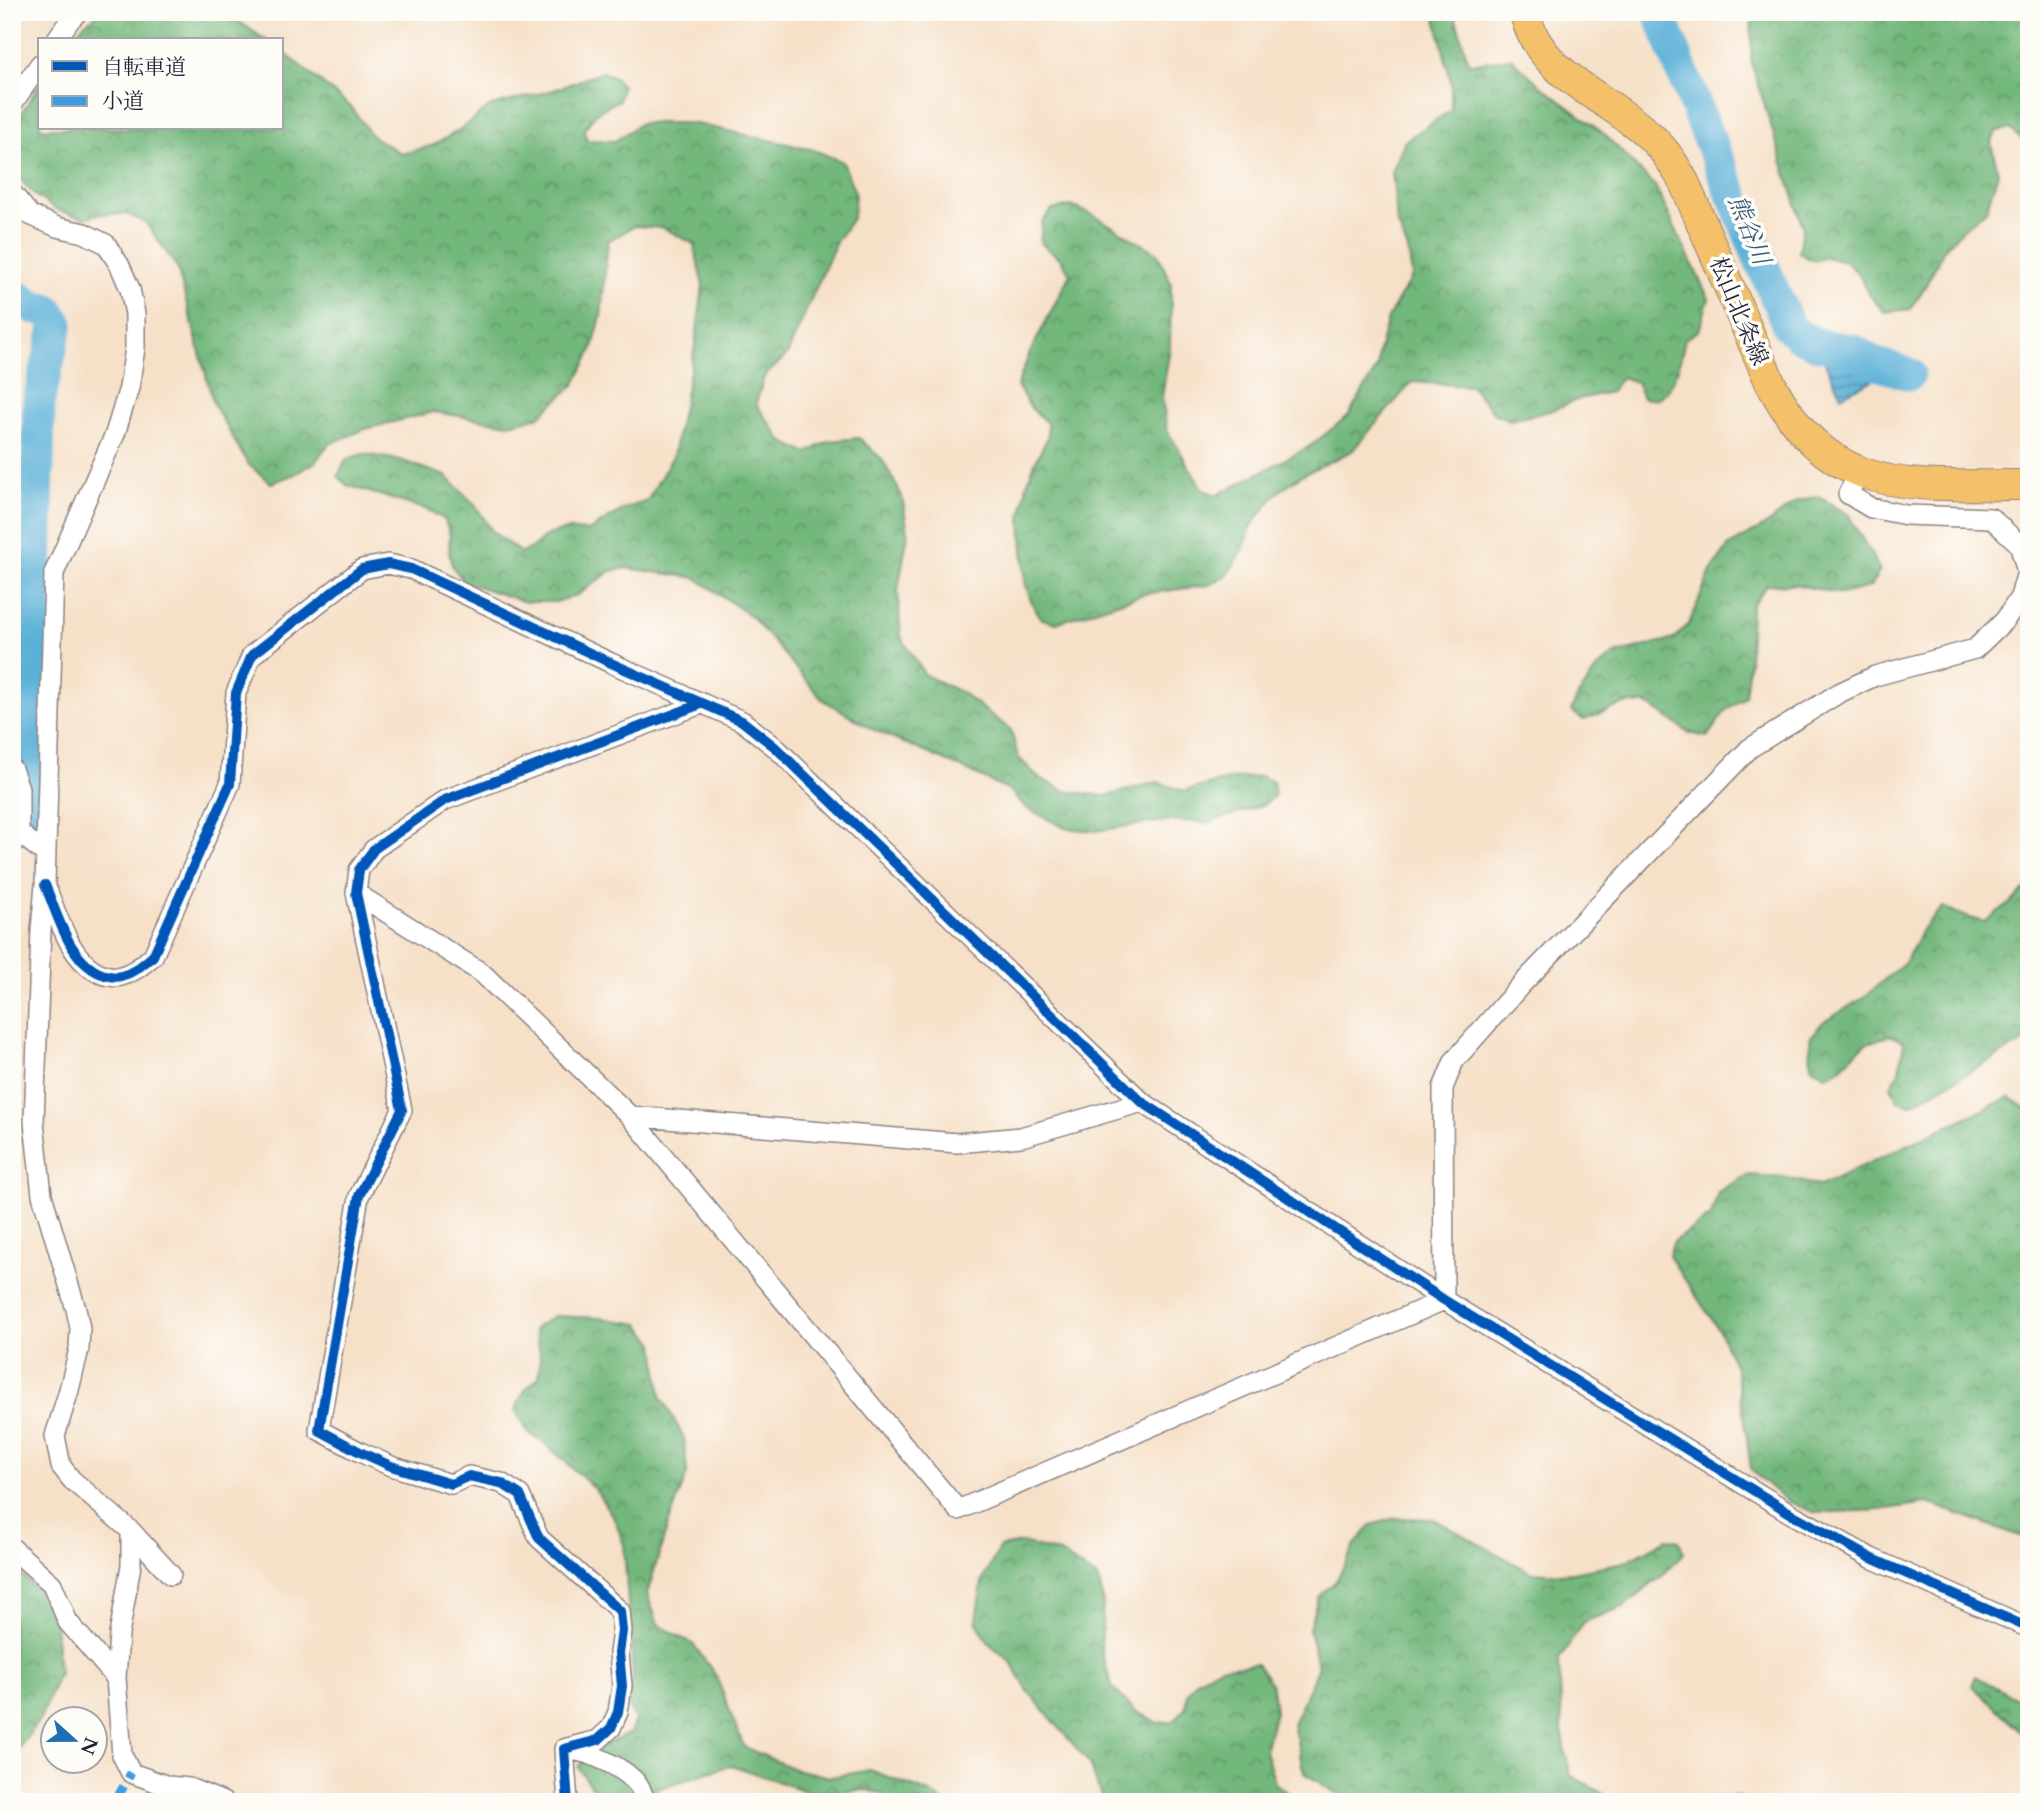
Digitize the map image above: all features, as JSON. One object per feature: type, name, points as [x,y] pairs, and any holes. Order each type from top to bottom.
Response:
[{"type":"main road","name":"松山北条線","points":[[1525,12],[1531,36],[1545,56],[1565,74],[1630,120],[1668,155],[1684,182],[1770,382],[1782,405],[1815,446],[1859,473],[1878,478],[1931,484],[2029,485]]},
{"type":"street","points":[[57,38],[78,12]]},
{"type":"street","points":[[12,104],[38,67]]},
{"type":"street","points":[[12,193],[30,215],[57,227],[84,233],[106,244],[130,289],[135,314],[135,348],[129,388],[122,411],[100,471],[54,573],[45,885],[34,1122],[42,1195],[80,1328],[79,1349],[55,1436],[61,1466],[72,1480],[131,1531],[171,1575]]},
{"type":"street","points":[[1444,1300],[1443,1088],[1454,1061],[1521,985],[1750,748],[1839,693],[1875,676],[1975,649],[2005,620],[2020,597],[2027,572],[2019,544],[1991,518],[1906,515],[1871,509],[1848,494],[1859,473]]},
{"type":"street","points":[[45,885],[70,944],[82,962],[101,974],[117,978],[135,971],[153,956],[230,784],[236,693],[252,655],[362,569],[388,564],[411,569],[742,721],[775,747],[1142,1102],[1444,1300],[1795,1516],[1871,1558],[2029,1628]]},
{"type":"street","points":[[564,1749],[598,1740],[611,1728],[618,1712],[622,1686],[618,1653],[622,1631],[620,1611],[539,1538],[520,1495],[501,1483],[469,1476],[451,1484],[391,1466],[319,1430],[359,1196],[402,1110],[356,893],[359,870],[374,849],[445,800],[701,704]]},
{"type":"street","points":[[12,769],[19,833],[46,854]]},
{"type":"street","points":[[356,893],[482,973],[630,1116],[958,1510],[1444,1300]]},
{"type":"street","points":[[630,1116],[957,1143],[1021,1137],[1142,1102]]},
{"type":"street","points":[[131,1531],[131,1565],[119,1635],[116,1678],[122,1755],[131,1773],[168,1786],[189,1788],[223,1802]]},
{"type":"street","points":[[12,1548],[52,1584],[68,1622],[116,1678]]},
{"type":"street","points":[[564,1749],[568,1802]]},
{"type":"street","points":[[564,1749],[582,1751],[604,1760],[626,1774],[639,1786],[645,1802]]},
{"type":"green space","points":[[101,12],[218,12],[238,21],[263,38],[73,38],[83,25]]},
{"type":"green space","points":[[1436,12],[1454,12],[1469,64],[1511,58],[1541,86],[1603,133],[1655,186],[1709,299],[1699,330],[1685,339],[1676,374],[1668,390],[1655,399],[1643,398],[1637,383],[1622,377],[1610,392],[1579,399],[1550,411],[1510,420],[1495,414],[1471,386],[1412,382],[1352,451],[1300,476],[1276,494],[1253,524],[1242,552],[1227,575],[1209,585],[1144,594],[1056,623],[1042,619],[1032,604],[1025,582],[1021,518],[1027,484],[1048,437],[1047,423],[1031,408],[1017,386],[1029,355],[1070,274],[1061,259],[1040,243],[1042,222],[1052,210],[1072,206],[1093,215],[1157,253],[1171,283],[1170,347],[1162,397],[1167,430],[1203,490],[1217,495],[1309,447],[1348,416],[1378,366],[1378,355],[1388,318],[1412,276],[1408,250],[1397,222],[1392,171],[1405,141],[1451,110],[1451,83]]},
{"type":"green space","points":[[1752,12],[2029,12],[2029,152],[2023,140],[2010,129],[1997,131],[1991,142],[1998,173],[1986,210],[1944,249],[1911,309],[1884,312],[1868,293],[1859,274],[1845,261],[1826,257],[1814,261],[1799,253],[1803,227],[1751,62]]},
{"type":"green space","points":[[284,53],[351,107],[371,135],[402,154],[434,145],[491,106],[554,90],[602,72],[613,76],[622,86],[619,100],[596,113],[584,130],[587,140],[615,141],[641,123],[692,123],[814,150],[843,162],[855,193],[853,217],[836,242],[787,355],[764,377],[756,404],[783,442],[807,453],[829,441],[859,438],[882,459],[902,496],[908,533],[898,590],[901,637],[925,675],[961,692],[1011,730],[1018,757],[1039,778],[1065,791],[1106,796],[1157,782],[1184,791],[1232,779],[1261,776],[1273,782],[1275,795],[1263,805],[1207,823],[1172,820],[1094,831],[1065,828],[1026,808],[1010,791],[874,730],[822,699],[752,617],[696,578],[626,568],[611,571],[579,594],[556,602],[525,602],[464,582],[452,566],[450,536],[445,520],[428,510],[347,485],[338,476],[346,459],[363,454],[400,460],[446,476],[475,505],[493,532],[521,553],[535,546],[547,535],[566,530],[588,531],[624,509],[647,501],[673,456],[695,346],[703,286],[694,244],[664,228],[635,226],[608,241],[601,316],[593,348],[575,384],[538,417],[509,424],[434,412],[365,429],[329,444],[314,463],[271,483],[248,464],[214,405],[177,267],[145,222],[126,214],[99,214],[85,218],[57,210],[36,196],[12,171],[12,133],[38,87],[38,130],[284,130]]},
{"type":"green space","points":[[1817,496],[1848,514],[1880,570],[1870,587],[1842,594],[1792,584],[1767,585],[1751,606],[1745,697],[1727,709],[1707,737],[1689,733],[1648,704],[1627,703],[1584,720],[1571,711],[1598,667],[1615,654],[1674,639],[1689,624],[1711,571],[1729,546],[1766,525],[1796,502]]},
{"type":"green space","points":[[2029,885],[2029,1039],[1910,1105],[1898,1101],[1891,1086],[1899,1072],[1904,1042],[1890,1035],[1865,1044],[1836,1072],[1826,1076],[1811,1066],[1810,1038],[1822,1023],[1863,998],[1905,962],[1923,928],[1943,907],[1984,922]]},
{"type":"green space","points":[[2010,1097],[2029,1111],[2029,1539],[1927,1503],[1880,1510],[1816,1513],[1786,1501],[1751,1470],[1736,1370],[1719,1330],[1669,1256],[1674,1241],[1711,1216],[1718,1192],[1747,1175],[1783,1177],[1820,1186]]},
{"type":"green space","points":[[554,1316],[600,1318],[639,1324],[655,1343],[661,1396],[684,1438],[687,1474],[647,1594],[658,1624],[694,1645],[716,1676],[744,1747],[794,1769],[831,1777],[870,1770],[930,1793],[943,1802],[888,1802],[884,1794],[866,1790],[811,1793],[731,1765],[660,1788],[641,1798],[614,1801],[591,1786],[578,1767],[590,1752],[630,1733],[635,1719],[628,1704],[633,1676],[624,1545],[615,1520],[595,1489],[548,1446],[528,1432],[515,1410],[525,1390],[539,1377],[540,1353],[534,1329]]},
{"type":"green space","points":[[1395,1518],[1434,1519],[1530,1572],[1562,1574],[1625,1562],[1667,1539],[1679,1541],[1684,1553],[1662,1576],[1623,1607],[1584,1622],[1559,1660],[1562,1730],[1570,1775],[1614,1800],[1684,1801],[1738,1796],[1745,1802],[1350,1802],[1304,1773],[1293,1724],[1318,1667],[1309,1629],[1318,1597],[1336,1581],[1355,1545],[1371,1525]]},
{"type":"green space","points":[[1022,1543],[1060,1553],[1099,1579],[1103,1602],[1101,1651],[1112,1687],[1135,1711],[1157,1723],[1174,1721],[1185,1709],[1187,1693],[1197,1680],[1220,1667],[1257,1664],[1272,1685],[1275,1712],[1265,1751],[1275,1783],[1299,1802],[1103,1802],[1090,1764],[1027,1690],[1011,1662],[989,1643],[976,1621],[982,1581],[1000,1547]]},
{"type":"green space","points":[[12,1564],[54,1610],[59,1673],[45,1706],[38,1706],[38,1722],[12,1758]]},
{"type":"green space","points":[[1976,1676],[2029,1706],[2029,1739],[1972,1686]]},
{"type":"water","points":[[1822,356],[1842,356],[1865,365],[1873,380],[1841,396]]},
{"type":"waterway","name":"熊谷川","points":[[1659,12],[1702,123],[1789,327],[1799,336],[1819,345],[1853,350],[1874,363],[1909,374]]},
{"type":"waterway","points":[[12,293],[35,308],[48,310],[57,324],[39,400],[32,830]]},
{"type":"marked path","points":[[115,1802],[131,1773]]},
{"type":"cycle path","points":[[45,885],[60,924],[74,950],[93,969],[105,975],[119,977],[153,956],[230,784],[236,693],[252,655],[362,569],[388,564],[411,569],[742,721],[775,747],[1142,1102],[1444,1300],[1795,1516],[1871,1558],[2029,1628]]},
{"type":"cycle path","points":[[568,1802],[564,1749],[598,1740],[611,1728],[618,1712],[622,1686],[619,1653],[622,1631],[620,1611],[539,1538],[520,1495],[501,1483],[469,1476],[451,1484],[391,1466],[319,1430],[359,1196],[402,1110],[356,893],[359,870],[374,849],[445,800],[701,704]]}]
